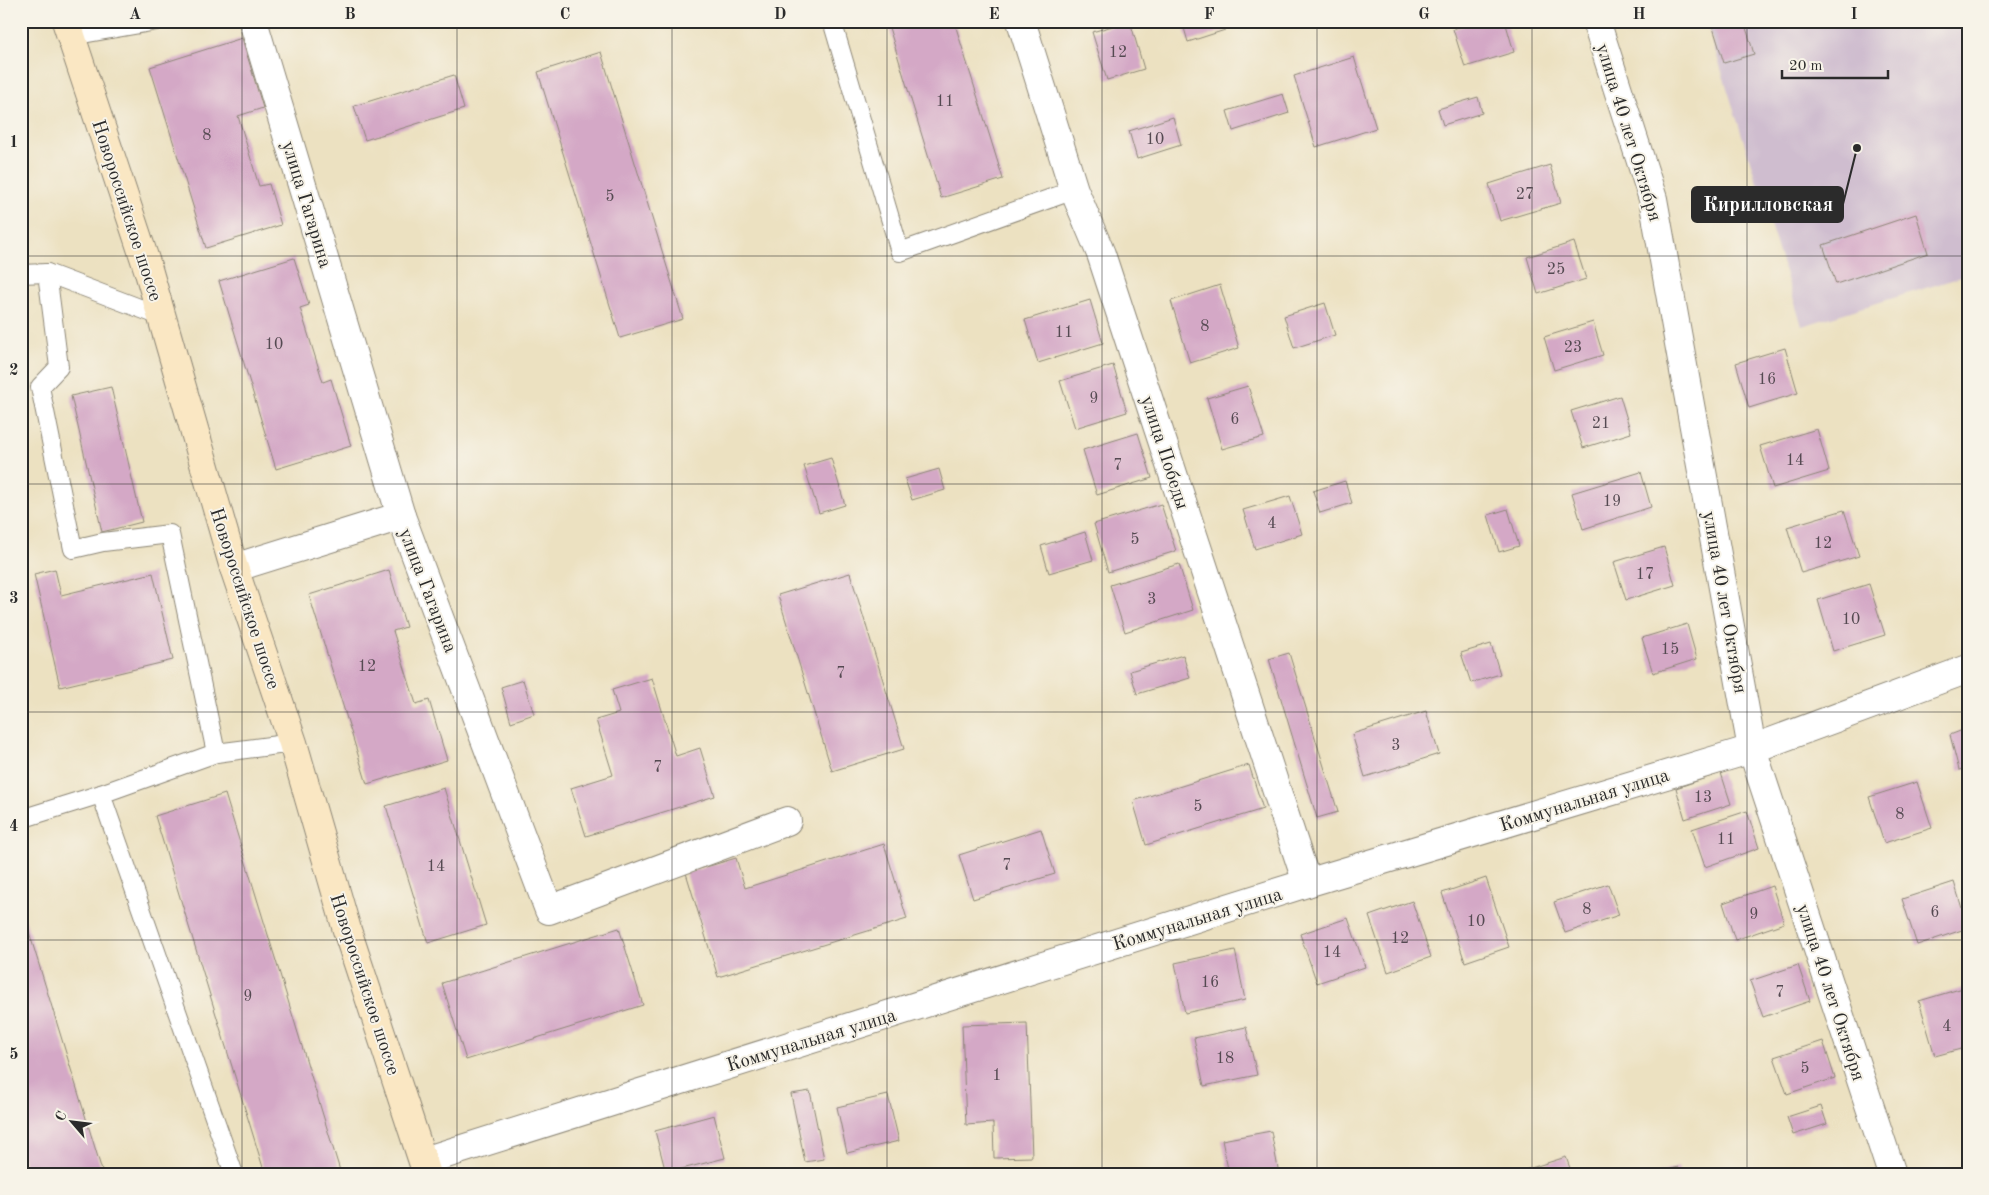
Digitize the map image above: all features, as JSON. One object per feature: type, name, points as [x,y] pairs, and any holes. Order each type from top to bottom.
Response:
[{"type":"main road","name":"Новороссийское шоссе","points":[[69,28],[163,317],[234,568],[293,743],[346,930],[425,1167]]},
{"type":"street","name":"улица Гагарина","points":[[253,21],[401,516],[549,910],[787,821]]},
{"type":"street","name":"улица Победы","points":[[1021,21],[1074,190],[1101,254],[1307,884]]},
{"type":"street","name":"улица 40 лет Октября","points":[[1596,21],[1653,199],[1752,749],[1892,1174]]},
{"type":"street","points":[[234,568],[401,516]]},
{"type":"street","name":"Коммунальная улица","points":[[425,1167],[1307,884],[1752,749],[1968,668]]},
{"type":"lane","points":[[69,28],[157,21]]},
{"type":"lane","points":[[832,21],[900,252],[1074,190]]},
{"type":"lane","points":[[21,274],[47,273],[163,317]]},
{"type":"lane","points":[[47,273],[59,367],[40,387],[73,549],[103,542],[170,534],[216,753]]},
{"type":"lane","points":[[21,819],[101,794],[216,753],[293,743]]},
{"type":"lane","points":[[101,794],[234,1174]]},
{"type":"shaded area","points":[[1706,21],[1968,21],[1968,275],[1802,326]]},
{"type":"building","points":[[887,21],[954,21],[1003,179],[941,198]]},
{"type":"building","points":[[1130,21],[1144,69],[1107,80],[1092,32]]},
{"type":"building","points":[[1182,21],[1222,21],[1225,30],[1188,42]]},
{"type":"building","points":[[1478,21],[1505,21],[1514,52],[1465,67],[1453,29]]},
{"type":"building","points":[[1711,21],[1744,21],[1754,54],[1724,63]]},
{"type":"building","points":[[242,38],[263,108],[238,116],[259,186],[269,184],[281,225],[206,248],[150,67]]},
{"type":"building","points":[[601,52],[683,319],[620,338],[538,72]]},
{"type":"building","points":[[1354,57],[1376,128],[1316,147],[1294,76]]},
{"type":"building","points":[[454,75],[464,109],[365,140],[354,106]]},
{"type":"building","points":[[1283,94],[1289,113],[1233,131],[1227,111]]},
{"type":"building","points":[[1478,97],[1482,113],[1443,125],[1438,109]]},
{"type":"building","points":[[1173,117],[1181,145],[1137,159],[1129,131]]},
{"type":"building","points":[[1550,165],[1561,203],[1500,221],[1489,184]]},
{"type":"building","points":[[1916,214],[1928,253],[1836,284],[1823,245]]},
{"type":"building","points":[[1574,242],[1586,279],[1538,294],[1527,257]]},
{"type":"building","points":[[294,258],[309,305],[300,308],[323,382],[331,379],[351,446],[276,469],[219,281]]},
{"type":"building","points":[[1220,285],[1239,348],[1190,363],[1171,301]]},
{"type":"building","points":[[1090,300],[1103,343],[1038,363],[1025,320]]},
{"type":"building","points":[[1325,303],[1335,335],[1294,348],[1284,316]]},
{"type":"building","points":[[1593,322],[1603,355],[1554,370],[1544,337]]},
{"type":"building","points":[[1785,348],[1798,393],[1749,408],[1736,363]]},
{"type":"building","points":[[1113,365],[1127,412],[1075,428],[1060,381]]},
{"type":"building","points":[[1248,386],[1264,437],[1222,449],[1207,398]]},
{"type":"building","points":[[111,387],[142,522],[102,532],[71,396]]},
{"type":"building","points":[[1620,396],[1631,433],[1583,448],[1571,411]]},
{"type":"building","points":[[1817,429],[1829,471],[1773,488],[1760,446]]},
{"type":"building","points":[[1138,433],[1152,478],[1097,495],[1083,450]]},
{"type":"building","points":[[831,458],[845,505],[819,513],[804,466]]},
{"type":"building","points":[[939,469],[945,490],[912,500],[905,479]]},
{"type":"building","points":[[1641,472],[1651,507],[1583,529],[1572,493]]},
{"type":"building","points":[[1345,481],[1352,503],[1320,513],[1313,491]]},
{"type":"building","points":[[1290,496],[1302,534],[1255,549],[1243,510]]},
{"type":"building","points":[[1161,504],[1176,551],[1108,572],[1094,524]]},
{"type":"building","points":[[1508,509],[1519,546],[1499,552],[1488,515]]},
{"type":"building","points":[[1844,510],[1859,556],[1801,573],[1787,527]]},
{"type":"building","points":[[1085,532],[1093,560],[1049,573],[1041,546]]},
{"type":"building","points":[[1664,547],[1675,585],[1626,600],[1614,562]]},
{"type":"building","points":[[1179,564],[1193,610],[1125,632],[1110,585]]},
{"type":"building","points":[[55,569],[61,595],[153,573],[173,660],[60,687],[34,574]]},
{"type":"building","points":[[389,570],[406,627],[393,631],[416,704],[429,700],[447,760],[367,784],[309,595]]},
{"type":"building","points":[[850,573],[904,749],[832,771],[778,595]]},
{"type":"building","points":[[1869,584],[1885,635],[1833,651],[1818,600]]},
{"type":"building","points":[[1687,624],[1697,659],[1653,673],[1642,638]]},
{"type":"building","points":[[1491,644],[1500,674],[1471,683],[1461,653]]},
{"type":"building","points":[[1289,653],[1338,812],[1317,818],[1269,659]]},
{"type":"building","points":[[1183,655],[1190,678],[1137,694],[1130,671]]},
{"type":"building","points":[[652,678],[676,756],[700,748],[715,796],[586,836],[571,788],[613,775],[596,720],[619,713],[612,690]]},
{"type":"building","points":[[523,680],[534,714],[511,722],[501,687]]},
{"type":"building","points":[[1426,711],[1439,754],[1365,777],[1352,734]]},
{"type":"building","points":[[1968,728],[1968,768],[1959,770],[1950,735]]},
{"type":"building","points":[[1249,765],[1263,809],[1146,845],[1133,801]]},
{"type":"building","points":[[1721,773],[1731,804],[1685,819],[1676,788]]},
{"type":"building","points":[[1917,782],[1932,828],[1884,843],[1869,797]]},
{"type":"building","points":[[444,788],[486,925],[428,943],[386,806]]},
{"type":"building","points":[[225,794],[341,1174],[265,1174],[155,816]]},
{"type":"building","points":[[1747,811],[1759,848],[1705,867],[1692,829]]},
{"type":"building","points":[[1041,829],[1055,874],[973,899],[959,855]]},
{"type":"building","points":[[884,844],[907,919],[718,977],[686,873],[736,858],[745,888]]},
{"type":"building","points":[[1486,878],[1509,947],[1465,962],[1442,893]]},
{"type":"building","points":[[1954,882],[1968,928],[1917,945],[1902,899]]},
{"type":"building","points":[[1608,884],[1619,915],[1565,933],[1554,902]]},
{"type":"building","points":[[1772,886],[1784,923],[1735,940],[1723,903]]},
{"type":"building","points":[[1412,901],[1431,957],[1388,972],[1369,916]]},
{"type":"building","points":[[22,909],[103,1174],[28,1174],[21,1152]]},
{"type":"building","points":[[1348,918],[1365,967],[1317,983],[1300,934]]},
{"type":"building","points":[[619,928],[643,1005],[466,1060],[442,983]]},
{"type":"building","points":[[1235,950],[1245,1000],[1185,1013],[1175,963]]},
{"type":"building","points":[[1798,965],[1810,1001],[1763,1017],[1750,981]]},
{"type":"building","points":[[1963,988],[1968,1003],[1968,1047],[1935,1056],[1919,1001]]},
{"type":"building","points":[[1027,1023],[1032,1157],[994,1158],[993,1123],[966,1125],[962,1025]]},
{"type":"building","points":[[1246,1027],[1257,1075],[1204,1086],[1194,1038]]},
{"type":"building","points":[[1823,1041],[1835,1078],[1787,1094],[1774,1057]]},
{"type":"building","points":[[810,1091],[824,1159],[805,1162],[791,1094]]},
{"type":"building","points":[[888,1095],[899,1141],[847,1153],[837,1107]]},
{"type":"building","points":[[1821,1106],[1827,1124],[1793,1135],[1787,1117]]},
{"type":"building","points":[[714,1115],[725,1158],[666,1173],[655,1131]]},
{"type":"building","points":[[1271,1131],[1279,1174],[1229,1174],[1222,1140]]},
{"type":"building","points":[[1566,1157],[1572,1174],[1515,1174],[1515,1173]]},
{"type":"building","points":[[1678,1167],[1680,1174],[1659,1174],[1659,1173]]},
{"type":"place","name":"Кирилловская","points":[[1857,148]]}]
